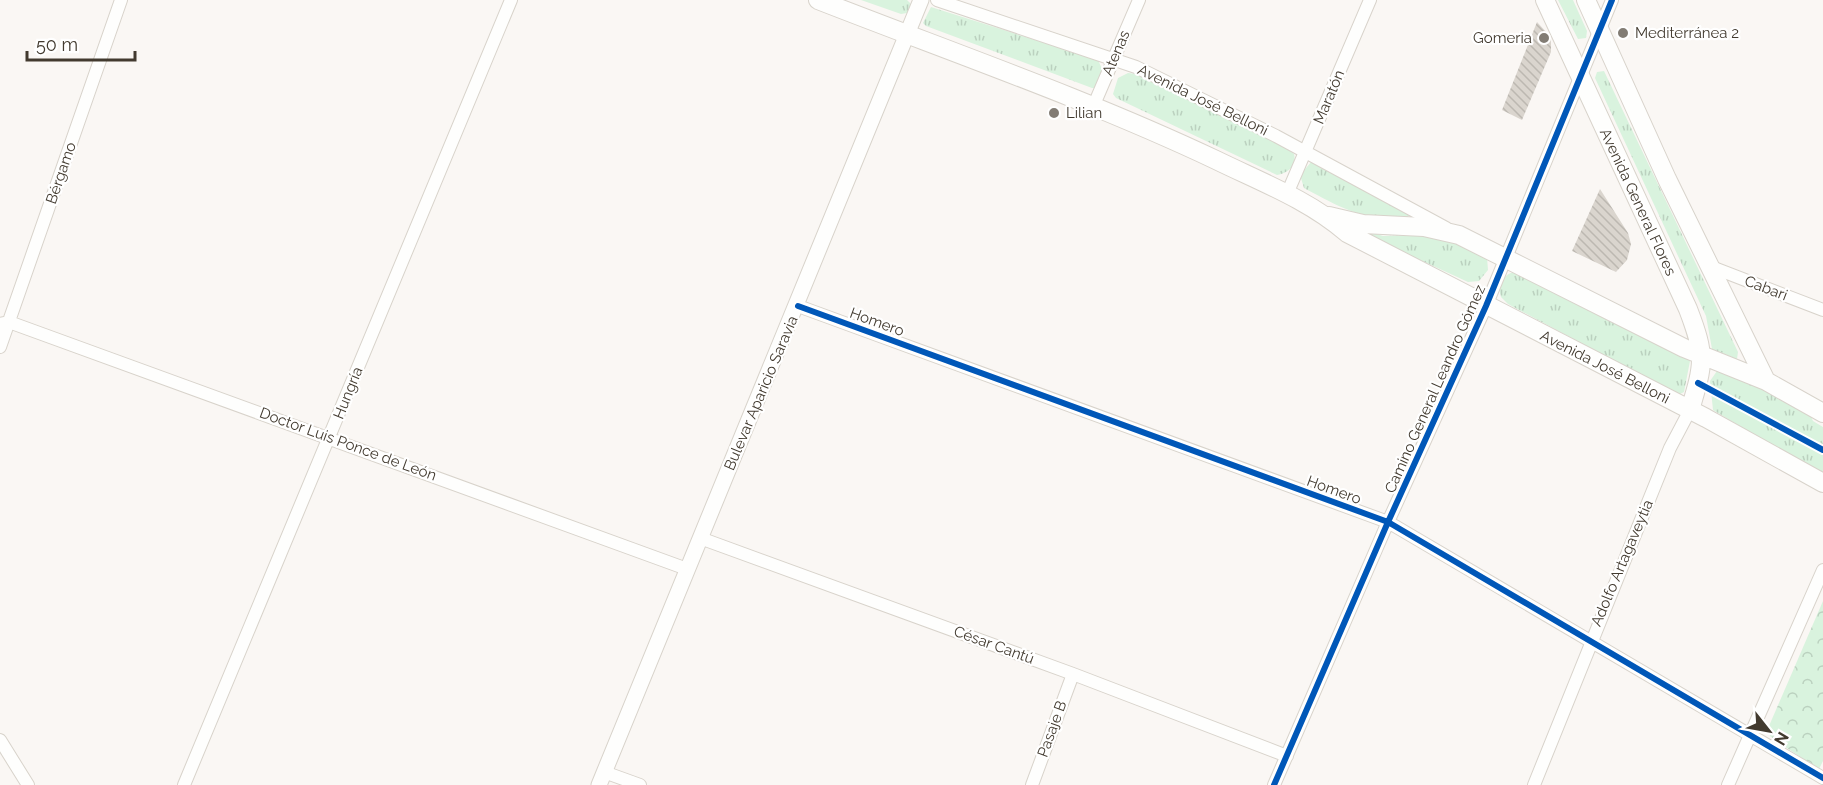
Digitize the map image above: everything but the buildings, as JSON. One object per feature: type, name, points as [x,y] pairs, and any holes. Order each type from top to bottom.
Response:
[{"type":"main road","name":"Avenida José Belloni","points":[[818,0],[1154,131],[1287,194],[1325,215],[1347,233],[1690,410],[1823,483]]},
{"type":"main road","name":"Avenida General Flores","points":[[1545,0],[1688,309],[1702,355],[1698,382],[1690,410]]},
{"type":"main road","points":[[1586,0],[1709,266],[1766,381]]},
{"type":"main road","name":"Avenida José Belloni","points":[[1325,215],[1363,224],[1424,227],[1454,234],[1702,355],[1766,381],[1823,413]]},
{"type":"street","name":"Bérgamo","points":[[0,347],[4,323],[121,0]]},
{"type":"street","name":"Hungría","points":[[184,785],[511,0]]},
{"type":"street","name":"Bulevar Aparicio Saravia","points":[[601,778],[798,306],[921,0]]},
{"type":"street","name":"Avenida José Belloni","points":[[937,0],[1114,59],[1306,153],[1432,219],[1454,234]]},
{"type":"street","name":"Atenas","points":[[1093,106],[1139,0]]},
{"type":"street","name":"Maratón","points":[[1287,194],[1370,0]]},
{"type":"street","name":"Camino General Leandro Gómez","points":[[1274,785],[1388,522],[1486,306],[1612,0]]},
{"type":"street","name":"Cabari","points":[[1709,266],[1823,310]]},
{"type":"street","name":"Homero","points":[[798,306],[1388,522],[1823,778]]},
{"type":"street","name":"Doctor Luis Ponce de León","points":[[4,323],[330,437],[687,569]]},
{"type":"street","name":"Adolfo Artagaveytia","points":[[1534,785],[1589,642],[1670,448],[1690,410]]},
{"type":"street","name":"César Cantú","points":[[700,538],[1073,674],[1287,756]]},
{"type":"street","points":[[1728,785],[1823,570]]},
{"type":"street","name":"Pasaje B","points":[[1032,785],[1073,674]]},
{"type":"street","points":[[0,740],[28,785]]},
{"type":"street","points":[[601,778],[640,785]]},
{"type":"green space","points":[[861,0],[907,0],[911,4],[907,13],[901,14]]},
{"type":"green space","points":[[1558,0],[1573,0],[1587,31],[1586,38],[1578,39]]},
{"type":"green space","points":[[931,7],[1098,60],[1103,71],[1095,88],[1092,88],[926,26],[923,23]]},
{"type":"green space","points":[[1604,71],[1738,352],[1737,359],[1712,349],[1706,316],[1595,78],[1597,72]]},
{"type":"green space","points":[[1128,73],[1137,74],[1286,148],[1294,154],[1293,165],[1285,173],[1277,175],[1116,98],[1113,94],[1118,78]]},
{"type":"green space","points":[[1312,161],[1412,215],[1398,219],[1370,217],[1342,207],[1304,188],[1300,175]]},
{"type":"green space","points":[[1338,222],[1383,236],[1435,234],[1487,257],[1488,270],[1479,281],[1468,282]]},
{"type":"green space","points":[[1514,272],[1688,357],[1690,361],[1684,392],[1678,395],[1508,304],[1501,297],[1500,285],[1506,276]]},
{"type":"green space","points":[[1717,371],[1727,371],[1809,412],[1813,421],[1823,427],[1823,476],[1713,410],[1710,381]]},
{"type":"green space","points":[[1823,601],[1823,761],[1819,769],[1770,736],[1769,726]]},
{"type":"cycle path","points":[[1274,785],[1388,522],[1486,306],[1612,0]]},
{"type":"cycle path","points":[[798,306],[1388,522],[1823,778]]},
{"type":"cycle path","points":[[1698,383],[1823,450]]},
{"type":"place","name":"Mediterránea 2","points":[[1623,33]]},
{"type":"place","name":"Gomeria","points":[[1544,38]]},
{"type":"place","name":"Lilian","points":[[1054,113]]}]
